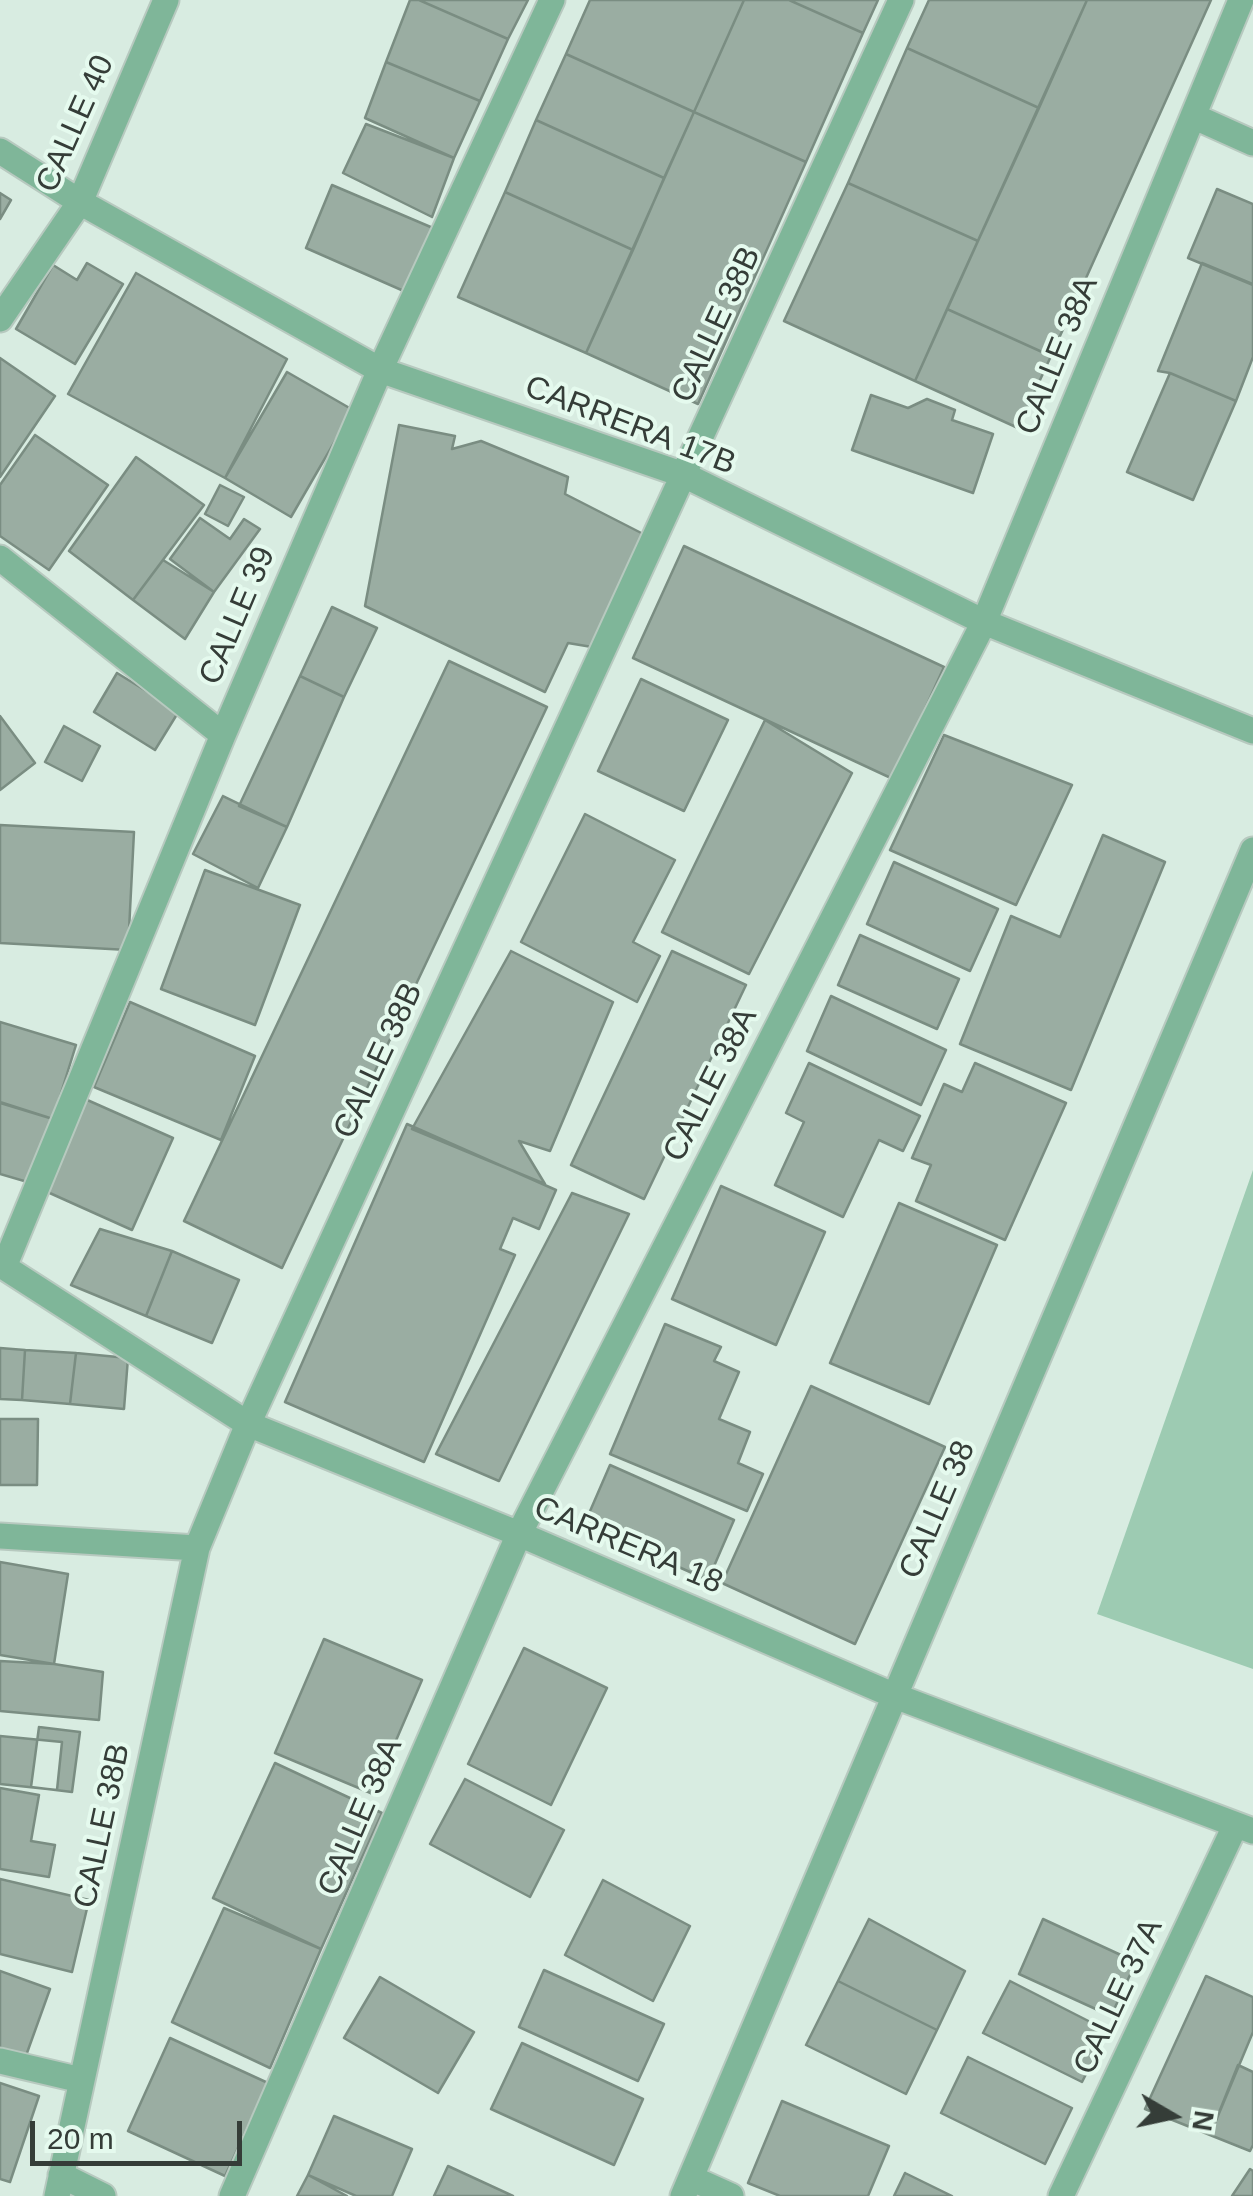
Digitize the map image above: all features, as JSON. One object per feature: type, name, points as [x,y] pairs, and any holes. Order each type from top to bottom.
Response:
[{"type":"street","name":"CALLE 40","points":[[0,319],[80,202],[166,0]]},
{"type":"street","name":"CALLE 39","points":[[4,1268],[223,735],[380,370],[552,0]]},
{"type":"street","name":"CALLE 38B","points":[[59,2186],[196,1548],[248,1424],[901,0]]},
{"type":"street","name":"CALLE 38A","points":[[232,2196],[519,1534],[984,622],[1241,0]]},
{"type":"street","points":[[1193,116],[1253,143]]},
{"type":"street","name":"CARRERA 17B","points":[[0,151],[80,202],[380,370],[684,475],[984,622],[1253,732]]},
{"type":"street","points":[[0,558],[223,735]]},
{"type":"street","name":"CALLE 38","points":[[687,2187],[1253,850]]},
{"type":"street","name":"CARRERA 18","points":[[4,1268],[248,1424],[519,1534],[895,1696],[1244,1828]]},
{"type":"street","points":[[0,1536],[196,1548]]},
{"type":"street","name":"CALLE 37A","points":[[1061,2196],[1244,1828]]},
{"type":"street","points":[[0,2062],[81,2080]]},
{"type":"street","points":[[59,2186],[103,2196]]},
{"type":"street","points":[[687,2187],[731,2196]]},
{"type":"green space","points":[[1253,1170],[1253,1669],[1097,1614]]},
{"type":"building","points":[[410,0],[419,0],[508,39],[480,101],[386,62]]},
{"type":"building","points":[[419,0],[528,0],[508,39]]},
{"type":"building","points":[[590,0],[744,0],[694,112],[566,54]]},
{"type":"building","points":[[744,0],[789,0],[863,33],[806,162],[694,112]]},
{"type":"building","points":[[789,0],[878,0],[863,33]]},
{"type":"building","points":[[929,0],[1087,0],[1039,108],[907,48]]},
{"type":"building","points":[[1087,0],[1211,0],[1051,356],[947,309]]},
{"type":"building","points":[[907,48],[1039,108],[978,241],[848,183]]},
{"type":"building","points":[[566,54],[694,112],[664,178],[536,120]]},
{"type":"building","points":[[386,62],[480,101],[454,158],[365,118]]},
{"type":"building","points":[[694,112],[806,162],[698,404],[586,353]]},
{"type":"building","points":[[536,120],[664,178],[633,250],[505,192]]},
{"type":"building","points":[[366,124],[454,158],[432,217],[343,173]]},
{"type":"building","points":[[848,183],[978,241],[915,381],[784,321]]},
{"type":"building","points":[[332,185],[433,228],[406,292],[306,248]]},
{"type":"building","points":[[1217,189],[1253,204],[1253,285],[1188,258]]},
{"type":"building","points":[[505,192],[633,250],[586,353],[458,297]]},
{"type":"building","points":[[0,193],[11,200],[0,219]]},
{"type":"building","points":[[87,263],[123,284],[75,364],[16,329],[53,265],[77,280]]},
{"type":"building","points":[[1202,263],[1253,284],[1253,357],[1236,401],[1158,371]]},
{"type":"building","points":[[136,273],[287,359],[225,478],[68,394]]},
{"type":"building","points":[[947,309],[1051,356],[1018,428],[915,381]]},
{"type":"building","points":[[0,358],[55,396],[0,477]]},
{"type":"building","points":[[287,372],[353,410],[291,517],[225,478]]},
{"type":"building","points":[[1170,373],[1236,401],[1193,500],[1127,472]]},
{"type":"building","points":[[871,395],[908,408],[927,399],[955,410],[952,420],[993,434],[973,493],[852,450]]},
{"type":"building","points":[[399,425],[455,436],[452,449],[481,441],[568,477],[565,494],[653,539],[598,648],[568,643],[545,692],[365,606]]},
{"type":"building","points":[[35,435],[108,485],[49,570],[0,536],[0,485]]},
{"type":"building","points":[[136,457],[204,505],[133,600],[69,551]]},
{"type":"building","points":[[220,485],[244,497],[228,526],[205,514]]},
{"type":"building","points":[[200,518],[230,539],[244,519],[260,529],[214,592],[170,559]]},
{"type":"building","points":[[684,546],[944,667],[893,779],[633,658]]},
{"type":"building","points":[[163,560],[214,592],[185,639],[133,600]]},
{"type":"building","points":[[332,607],[377,628],[344,697],[300,676]]},
{"type":"building","points":[[449,661],[547,707],[282,1268],[184,1221]]},
{"type":"building","points":[[117,673],[179,711],[155,750],[94,712]]},
{"type":"building","points":[[300,676],[344,697],[287,827],[239,806]]},
{"type":"building","points":[[641,679],[728,720],[684,811],[598,771]]},
{"type":"building","points":[[0,716],[35,763],[0,790]]},
{"type":"building","points":[[765,720],[852,773],[749,974],[662,932]]},
{"type":"building","points":[[64,726],[100,746],[82,781],[45,762]]},
{"type":"building","points":[[944,735],[1072,785],[1016,905],[890,850]]},
{"type":"building","points":[[223,796],[287,827],[258,888],[193,854]]},
{"type":"building","points":[[585,814],[675,860],[633,942],[660,956],[637,1002],[521,942]]},
{"type":"building","points":[[0,825],[134,832],[128,950],[0,943]]},
{"type":"building","points":[[1103,835],[1165,862],[1071,1090],[960,1044],[1011,916],[1060,937]]},
{"type":"building","points":[[894,862],[998,909],[970,971],[867,924]]},
{"type":"building","points":[[205,870],[300,905],[255,1025],[161,989]]},
{"type":"building","points":[[860,935],[959,979],[937,1029],[838,985]]},
{"type":"building","points":[[511,951],[613,1002],[550,1151],[519,1141],[545,1184],[412,1129]]},
{"type":"building","points":[[672,951],[746,985],[644,1199],[571,1165]]},
{"type":"building","points":[[831,996],[946,1050],[921,1105],[807,1051]]},
{"type":"building","points":[[130,1002],[255,1056],[221,1140],[94,1087]]},
{"type":"building","points":[[0,1022],[76,1045],[53,1119],[0,1103]]},
{"type":"building","points":[[809,1063],[920,1116],[903,1151],[879,1140],[843,1217],[775,1185],[804,1122],[786,1113]]},
{"type":"building","points":[[975,1063],[1066,1103],[1005,1240],[916,1201],[931,1165],[912,1158],[944,1084],[962,1092]]},
{"type":"building","points":[[85,1099],[173,1138],[132,1230],[43,1190]]},
{"type":"building","points":[[0,1102],[53,1119],[31,1183],[0,1174]]},
{"type":"building","points":[[407,1124],[556,1190],[539,1229],[513,1218],[500,1249],[515,1255],[424,1462],[285,1402]]},
{"type":"building","points":[[721,1186],[825,1232],[776,1345],[672,1299]]},
{"type":"building","points":[[572,1193],[629,1214],[499,1481],[436,1454]]},
{"type":"building","points":[[899,1203],[997,1245],[929,1404],[830,1363]]},
{"type":"building","points":[[100,1229],[172,1251],[146,1316],[71,1285]]},
{"type":"building","points":[[172,1251],[239,1280],[212,1343],[146,1316]]},
{"type":"building","points":[[665,1324],[721,1347],[714,1361],[739,1372],[719,1419],[750,1432],[738,1463],[763,1474],[747,1511],[610,1454]]},
{"type":"building","points":[[0,1348],[25,1350],[22,1400],[0,1399]]},
{"type":"building","points":[[25,1350],[76,1353],[70,1404],[22,1400]]},
{"type":"building","points":[[76,1353],[128,1358],[124,1409],[70,1404]]},
{"type":"building","points":[[811,1386],[945,1447],[855,1644],[722,1583]]},
{"type":"building","points":[[0,1419],[38,1419],[37,1485],[0,1485]]},
{"type":"building","points":[[610,1465],[734,1520],[708,1580],[584,1525]]},
{"type":"building","points":[[0,1562],[68,1574],[54,1664],[0,1655]]},
{"type":"building","points":[[324,1639],[422,1680],[373,1794],[275,1753]]},
{"type":"building","points":[[524,1648],[607,1688],[551,1805],[468,1764]]},
{"type":"building","points":[[0,1661],[103,1672],[99,1720],[0,1711]]},
{"type":"building","points":[[39,1727],[80,1732],[72,1792],[31,1787]]},
{"type":"building","points":[[0,1736],[62,1742],[57,1790],[0,1784]]},
{"type":"building","points":[[275,1763],[382,1813],[321,1949],[213,1898]]},
{"type":"building","points":[[465,1779],[564,1830],[530,1897],[430,1844]]},
{"type":"building","points":[[0,1788],[39,1795],[31,1841],[55,1845],[49,1877],[0,1869]]},
{"type":"building","points":[[0,1879],[89,1900],[72,1972],[0,1954]]},
{"type":"building","points":[[603,1880],[690,1926],[653,2001],[565,1955]]},
{"type":"building","points":[[224,1908],[321,1949],[270,2068],[172,2022]]},
{"type":"building","points":[[869,1919],[965,1971],[937,2030],[838,1981]]},
{"type":"building","points":[[1043,1919],[1136,1962],[1111,2016],[1019,1974]]},
{"type":"building","points":[[544,1970],[664,2024],[638,2081],[519,2027]]},
{"type":"building","points":[[0,1971],[50,1989],[23,2064],[0,2056]]},
{"type":"building","points":[[1206,1976],[1253,1997],[1253,2032],[1210,2135],[1145,2109]]},
{"type":"building","points":[[380,1977],[474,2032],[438,2093],[344,2038]]},
{"type":"building","points":[[838,1981],[937,2030],[906,2094],[806,2045]]},
{"type":"building","points":[[1010,1981],[1108,2031],[1082,2082],[983,2033]]},
{"type":"building","points":[[170,2038],[268,2083],[225,2176],[128,2131]]},
{"type":"building","points":[[522,2043],[643,2099],[614,2165],[491,2109]]},
{"type":"building","points":[[968,2057],[1072,2108],[1045,2164],[941,2113]]},
{"type":"building","points":[[1238,2065],[1253,2072],[1250,2151],[1210,2135]]},
{"type":"building","points":[[0,2083],[39,2096],[10,2182],[0,2179]]},
{"type":"building","points":[[782,2101],[889,2146],[868,2196],[780,2196],[748,2183]]},
{"type":"building","points":[[334,2116],[412,2149],[392,2196],[356,2196],[308,2175]]},
{"type":"building","points":[[448,2166],[513,2196],[434,2196]]},
{"type":"building","points":[[1250,2169],[1253,2196],[1232,2196]]},
{"type":"building","points":[[905,2173],[952,2196],[894,2196]]},
{"type":"building","points":[[308,2175],[347,2196],[297,2196]]}]
